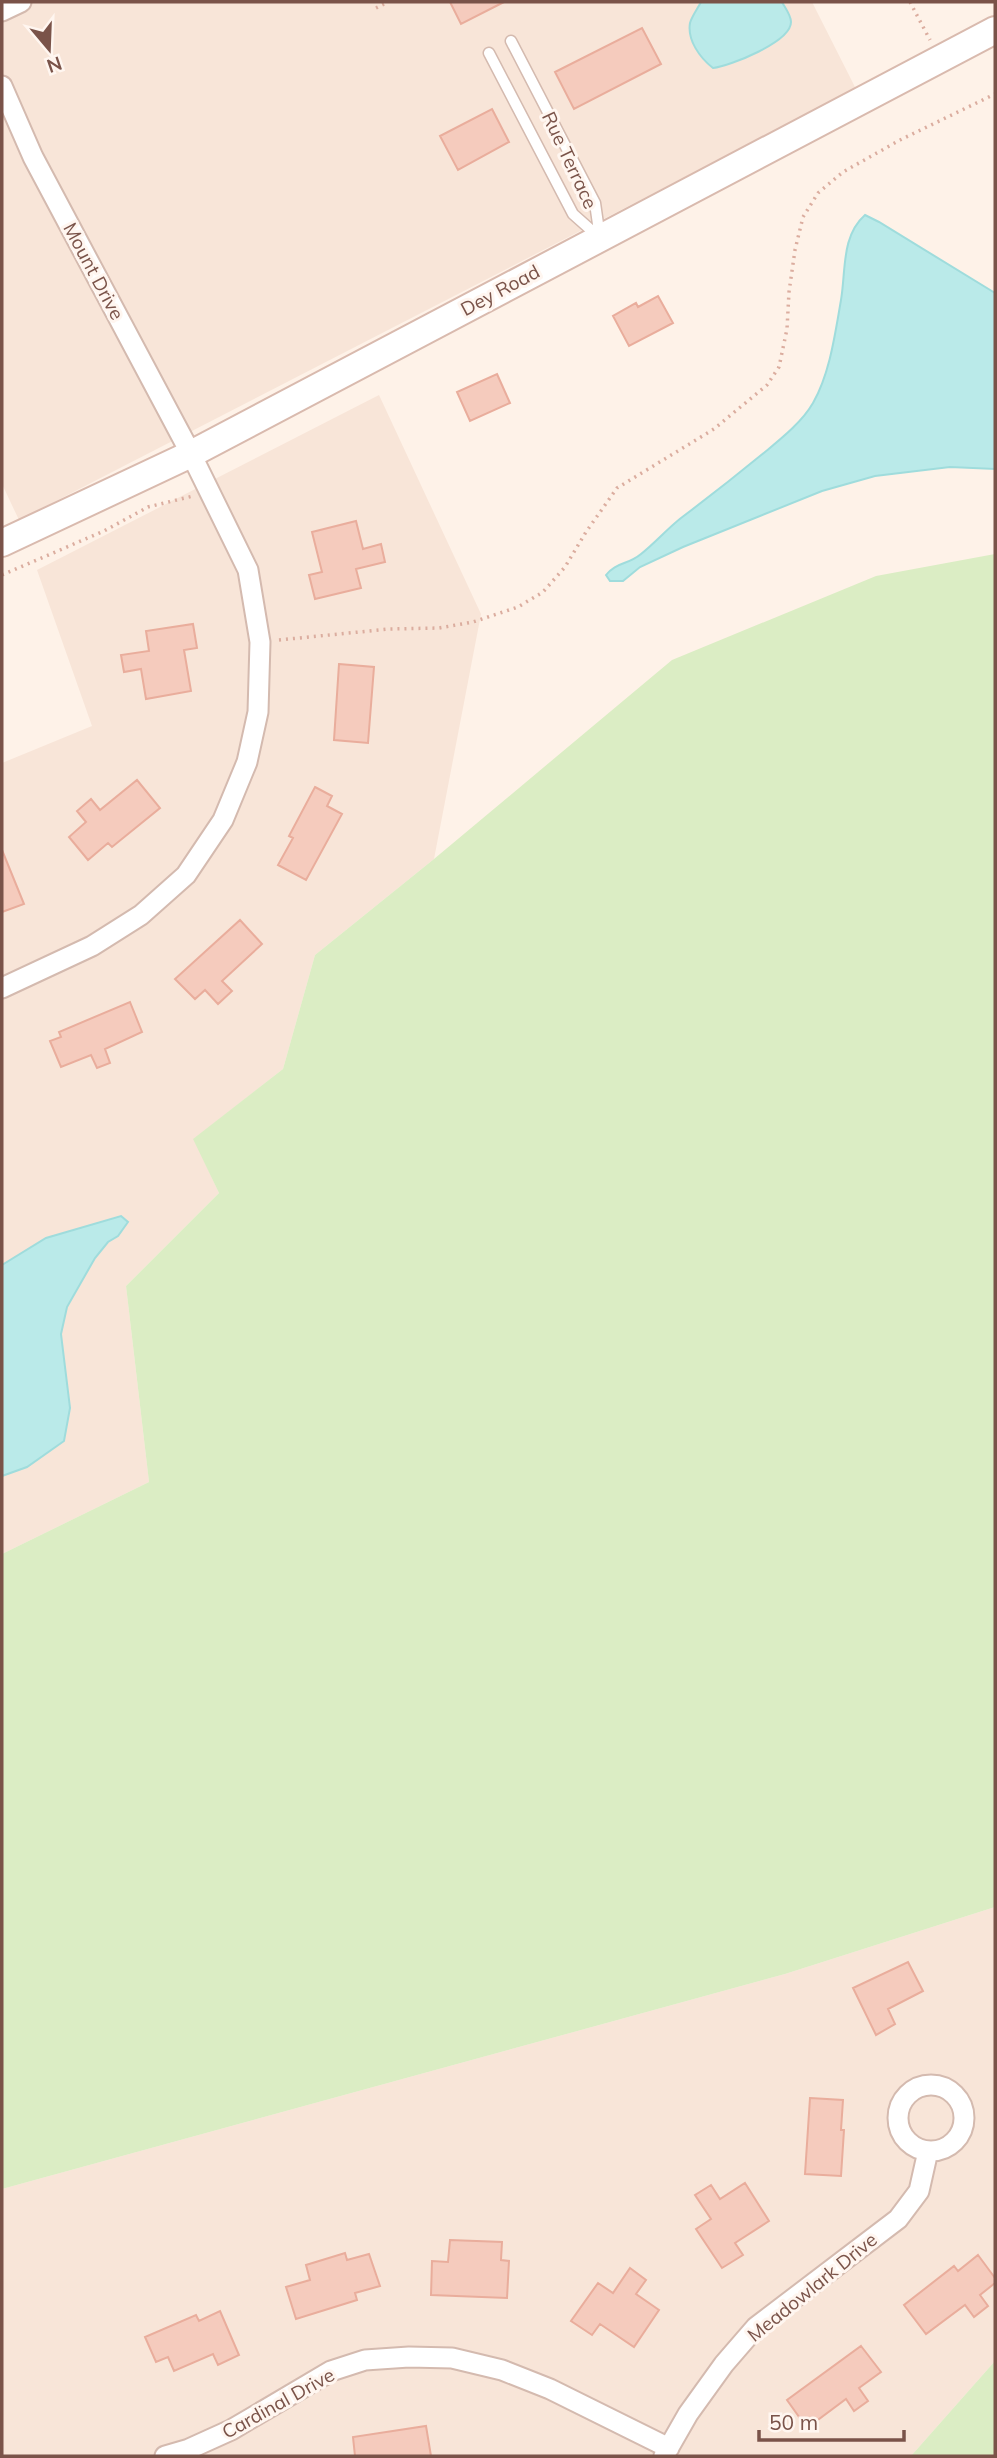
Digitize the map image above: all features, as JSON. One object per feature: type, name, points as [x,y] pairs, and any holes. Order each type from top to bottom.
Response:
[{"type":"main road","name":"Dey Road","points":[[2,543],[191,454],[995,30]]},
{"type":"street","points":[[2,11],[21,2]]},
{"type":"street","name":"Mount Drive","points":[[2,86],[33,157],[191,454],[248,570],[260,642],[258,712],[247,762],[223,820],[186,875],[141,915],[92,946],[2,988]]},
{"type":"street","name":"Meadowlark Drive","points":[[667,2452],[688,2414],[724,2364],[756,2327],[898,2219],[919,2191],[928,2151]]},
{"type":"street","name":"Cardinal Drive","points":[[165,2456],[189,2449],[231,2430],[331,2371],[365,2360],[409,2357],[452,2358],[502,2370],[550,2389],[667,2452]]},
{"type":"lane","name":"Rue Terrace","points":[[511,41],[594,203],[600,238]]},
{"type":"lane","name":"Rue Terrace","points":[[489,53],[573,214],[600,238]]},
{"type":"path","points":[[376,8],[388,2]]},
{"type":"path","points":[[910,2],[940,59]]},
{"type":"path","points":[[260,642],[473,622],[518,607],[543,592],[565,566],[617,488],[714,429],[767,385],[779,367],[787,329],[795,250],[803,217],[818,193],[843,172],[900,140],[995,94]]},
{"type":"path","points":[[2,575],[104,531],[148,508],[209,491]]},
{"type":"shaded area","points":[[2,2],[812,2],[856,89],[19,520],[2,484]]},
{"type":"shaded area","points":[[379,395],[481,614],[434,859],[315,955],[283,1069],[194,1139],[219,1193],[126,1286],[149,1482],[2,1554],[2,763],[92,726],[37,570]]},
{"type":"shaded area","points":[[995,1907],[995,2361],[911,2456],[2,2456],[2,2189],[785,1974]]},
{"type":"green space","points":[[995,554],[995,1907],[785,1974],[2,2189],[2,1554],[149,1482],[126,1286],[219,1193],[193,1139],[283,1069],[315,955],[672,660],[876,576]]},
{"type":"green space","points":[[995,2361],[995,2456],[911,2456]]},
{"type":"water","points":[[701,2],[782,2],[791,22],[788,30],[771,45],[745,58],[713,68],[699,54],[690,36],[690,23]]},
{"type":"water","points":[[865,215],[995,293],[995,469],[950,467],[875,476],[822,491],[683,547],[640,567],[623,581],[610,581],[606,575],[610,571],[641,554],[681,518],[778,441],[813,403],[824,379],[831,353],[848,243],[857,223]]},
{"type":"water","points":[[121,1216],[128,1222],[95,1258],[67,1307],[61,1334],[70,1408],[64,1441],[27,1467],[2,1476],[2,1265],[46,1238]]},
{"type":"building","points":[[450,2],[504,2],[461,24]]},
{"type":"building","points":[[642,28],[661,64],[574,109],[555,72]]},
{"type":"building","points":[[492,109],[509,142],[458,170],[440,136]]},
{"type":"building","points":[[658,296],[673,323],[629,346],[613,316],[636,303],[638,307]]},
{"type":"building","points":[[497,374],[510,403],[470,421],[457,392]]},
{"type":"building","points":[[356,521],[363,549],[381,544],[385,562],[356,569],[361,588],[315,599],[309,575],[322,572],[312,532]]},
{"type":"building","points":[[193,624],[197,648],[184,650],[191,691],[146,699],[141,669],[124,672],[121,655],[149,651],[146,631]]},
{"type":"building","points":[[339,664],[374,667],[368,743],[334,740]]},
{"type":"building","points":[[137,780],[160,808],[112,847],[108,843],[88,860],[69,837],[86,822],[77,811],[91,799],[100,810]]},
{"type":"building","points":[[315,787],[332,796],[327,806],[342,814],[306,880],[278,865],[293,838],[289,836]]},
{"type":"building","points":[[2,850],[24,904],[2,912]]},
{"type":"building","points":[[240,920],[262,944],[222,981],[232,991],[218,1004],[205,990],[195,999],[175,979]]},
{"type":"building","points":[[130,1002],[142,1032],[105,1049],[110,1063],[97,1068],[91,1055],[61,1067],[50,1041],[61,1037],[59,1032]]},
{"type":"building","points":[[908,1962],[923,1991],[888,2009],[895,2024],[876,2035],[853,1988]]},
{"type":"building","points":[[810,2098],[843,2100],[841,2176],[805,2174]]},
{"type":"building","points":[[745,2183],[769,2221],[735,2243],[743,2255],[722,2268],[696,2229],[711,2219],[695,2195],[711,2185],[720,2199]]},
{"type":"building","points":[[450,2240],[502,2242],[501,2260],[509,2261],[507,2298],[431,2295],[432,2261],[448,2262]]},
{"type":"building","points":[[345,2253],[347,2260],[369,2254],[380,2286],[355,2293],[357,2300],[296,2319],[286,2287],[310,2280],[306,2265]]},
{"type":"building","points":[[978,2255],[995,2278],[995,2283],[980,2295],[988,2306],[974,2317],[965,2305],[926,2334],[904,2305],[954,2266],[958,2271]]},
{"type":"building","points":[[630,2268],[646,2280],[636,2294],[659,2310],[634,2347],[600,2324],[592,2335],[571,2321],[598,2283],[613,2293]]},
{"type":"building","points":[[220,2311],[239,2355],[218,2365],[213,2354],[174,2371],[168,2357],[156,2362],[145,2337],[196,2315],[199,2321]]},
{"type":"building","points":[[861,2346],[881,2372],[859,2388],[868,2401],[854,2411],[846,2399],[807,2428],[787,2400]]},
{"type":"building","points":[[426,2426],[431,2456],[355,2456],[353,2437]]}]
